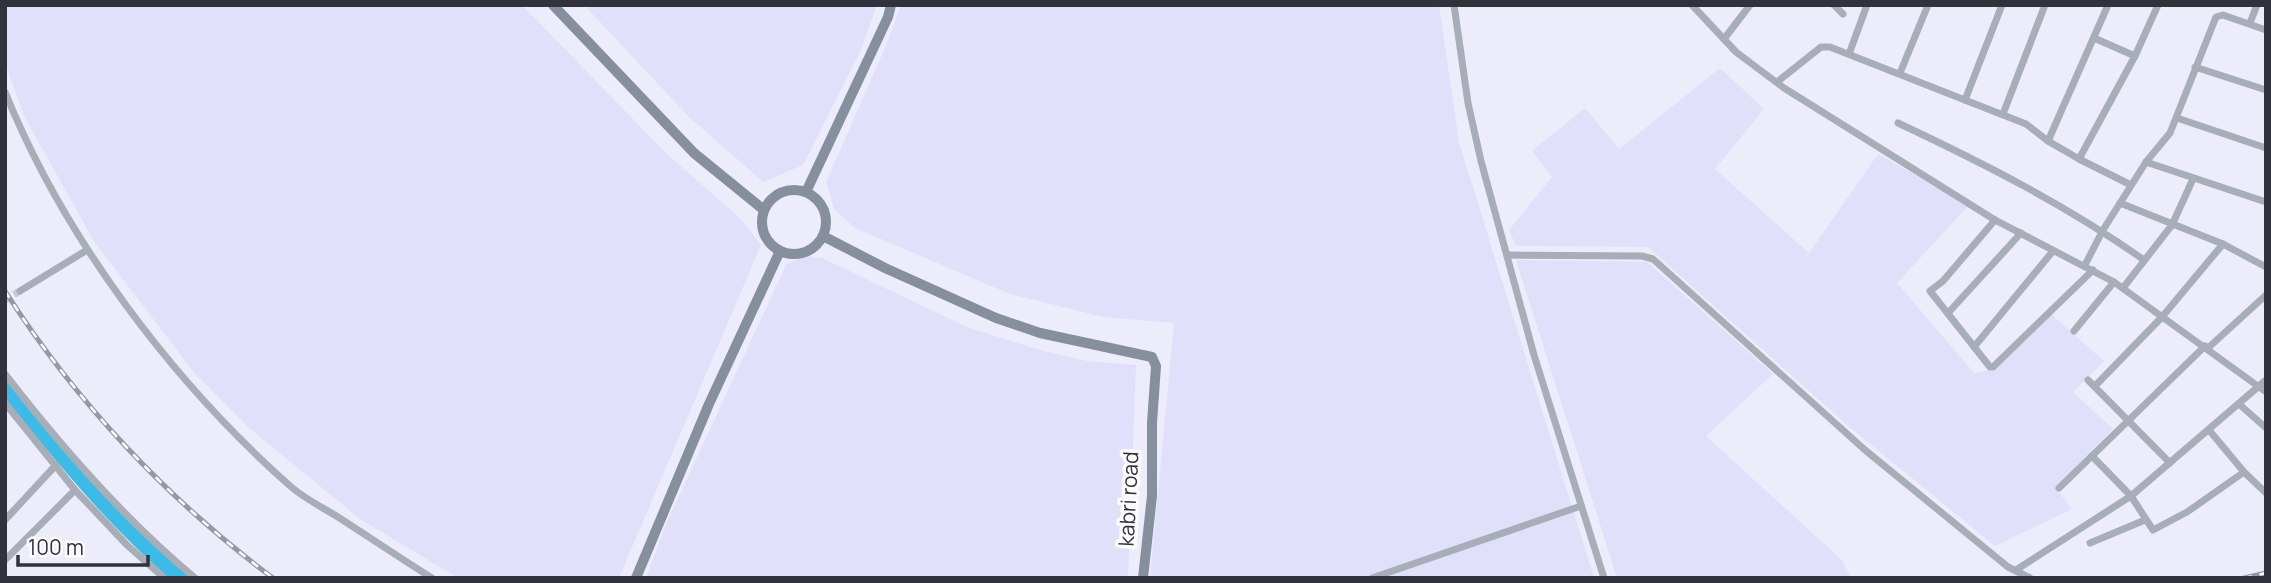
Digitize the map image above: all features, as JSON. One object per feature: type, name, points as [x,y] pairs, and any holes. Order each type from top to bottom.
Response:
[{"type":"street","points":[[554,5],[694,153],[764,210]]},
{"type":"street","points":[[806,192],[891,5]]},
{"type":"street","points":[[1454,5],[1468,103],[1507,255],[1534,355],[1604,578]]},
{"type":"street","points":[[1692,5],[1736,52],[1777,82],[1995,220],[2114,282],[2262,389]]},
{"type":"street","points":[[1724,39],[1750,5]]},
{"type":"street","points":[[1834,5],[1843,14]]},
{"type":"street","points":[[1849,54],[1867,5]]},
{"type":"street","points":[[1900,73],[1928,5]]},
{"type":"street","points":[[1965,100],[2002,5]]},
{"type":"street","points":[[2003,114],[2045,5]]},
{"type":"street","points":[[2048,141],[2108,5]]},
{"type":"street","points":[[2078,159],[2134,56],[2158,5]]},
{"type":"street","points":[[2250,23],[2257,5]]},
{"type":"street","points":[[2085,265],[2102,230],[2131,185],[2166,140],[2218,15],[2266,30]]},
{"type":"street","points":[[2094,38],[2134,56]]},
{"type":"street","points":[[1777,82],[1821,47],[1830,47],[2003,114],[2034,129],[2078,159],[2131,185]]},
{"type":"street","points":[[2195,67],[2266,90]]},
{"type":"street","points":[[5,92],[25,141],[87,250],[143,329],[221,419],[291,487],[432,578]]},
{"type":"street","points":[[2177,118],[2266,148]]},
{"type":"street","points":[[1898,123],[1988,167],[2102,230],[2144,260]]},
{"type":"street","points":[[2146,163],[2266,202]]},
{"type":"street","points":[[2123,288],[2172,225],[2193,179]]},
{"type":"street","points":[[781,192],[806,192],[816,198],[824,209],[826,221],[823,236],[806,252],[795,254],[780,251],[771,245],[764,234],[761,224],[764,210],[771,199],[781,192]]},
{"type":"street","points":[[2120,203],[2223,244],[2266,267]]},
{"type":"street","points":[[1995,220],[1946,278],[1931,290],[1974,347],[1993,367],[2093,270]]},
{"type":"street","points":[[1949,312],[2021,233]]},
{"type":"street","name":"kabri road","points":[[823,236],[885,268],[996,318],[1040,333],[1149,355],[1156,366],[1152,423],[1152,496],[1143,578]]},
{"type":"street","points":[[2170,463],[2091,383],[2162,317],[2223,244]]},
{"type":"street","points":[[20,291],[87,250]]},
{"type":"street","points":[[636,578],[704,416],[780,251]]},
{"type":"street","points":[[1974,347],[2053,251]]},
{"type":"street","points":[[1507,255],[1643,256],[1653,259],[1865,450],[2008,567],[2030,578]]},
{"type":"street","points":[[2074,331],[2114,282]]},
{"type":"street","points":[[2059,488],[2206,347],[2266,295]]},
{"type":"street","points":[[5,374],[86,474],[163,551],[195,578]]},
{"type":"street","points":[[2016,570],[2131,496],[2239,404],[2262,389],[2266,380]]},
{"type":"street","points":[[5,403],[75,490],[127,545],[164,578]]},
{"type":"street","points":[[2239,404],[2266,428]]},
{"type":"street","points":[[2209,430],[2244,472],[2266,493]]},
{"type":"street","points":[[2092,456],[2131,496],[2151,529],[2158,529],[2188,512],[2244,472]]},
{"type":"street","points":[[5,520],[56,465]]},
{"type":"street","points":[[5,560],[75,490]]},
{"type":"street","points":[[1372,578],[1581,506]]},
{"type":"street","points":[[2090,543],[2145,520]]},
{"type":"shaded area","points":[[5,5],[522,5],[667,154],[741,219],[761,245],[619,578],[458,578],[360,519],[248,427],[195,374],[94,241],[25,118],[5,63]]},
{"type":"shaded area","points":[[584,5],[877,5],[861,50],[803,165],[763,182],[688,116]]},
{"type":"shaded area","points":[[901,5],[1439,5],[1459,142],[1594,578],[1150,578],[1174,323],[1103,317],[1010,294],[855,228],[834,209],[826,182]]},
{"type":"shaded area","points":[[1720,68],[1764,109],[1715,169],[1809,253],[1878,154],[1969,205],[1897,283],[1974,373],[1992,370],[2051,314],[2104,361],[2073,392],[2113,429],[2055,487],[2072,509],[1995,546],[1847,425],[1648,247],[1516,246],[1509,230],[1552,177],[1532,151],[1585,108],[1619,149]]},
{"type":"shaded area","points":[[805,256],[822,258],[969,328],[1087,361],[1136,365],[1128,578],[646,578],[666,524],[786,265]]},
{"type":"shaded area","points":[[1516,260],[1647,262],[1773,374],[1706,436],[1843,561],[1851,578],[1617,578]]},
{"type":"waterway","points":[[5,386],[110,510],[181,578]]},
{"type":"tunnel","points":[[5,300],[20,291]]},
{"type":"railway","points":[[5,291],[62,371],[126,446],[197,516],[273,578]]},
{"type":"railway","points":[[2244,578],[2266,573]]}]
